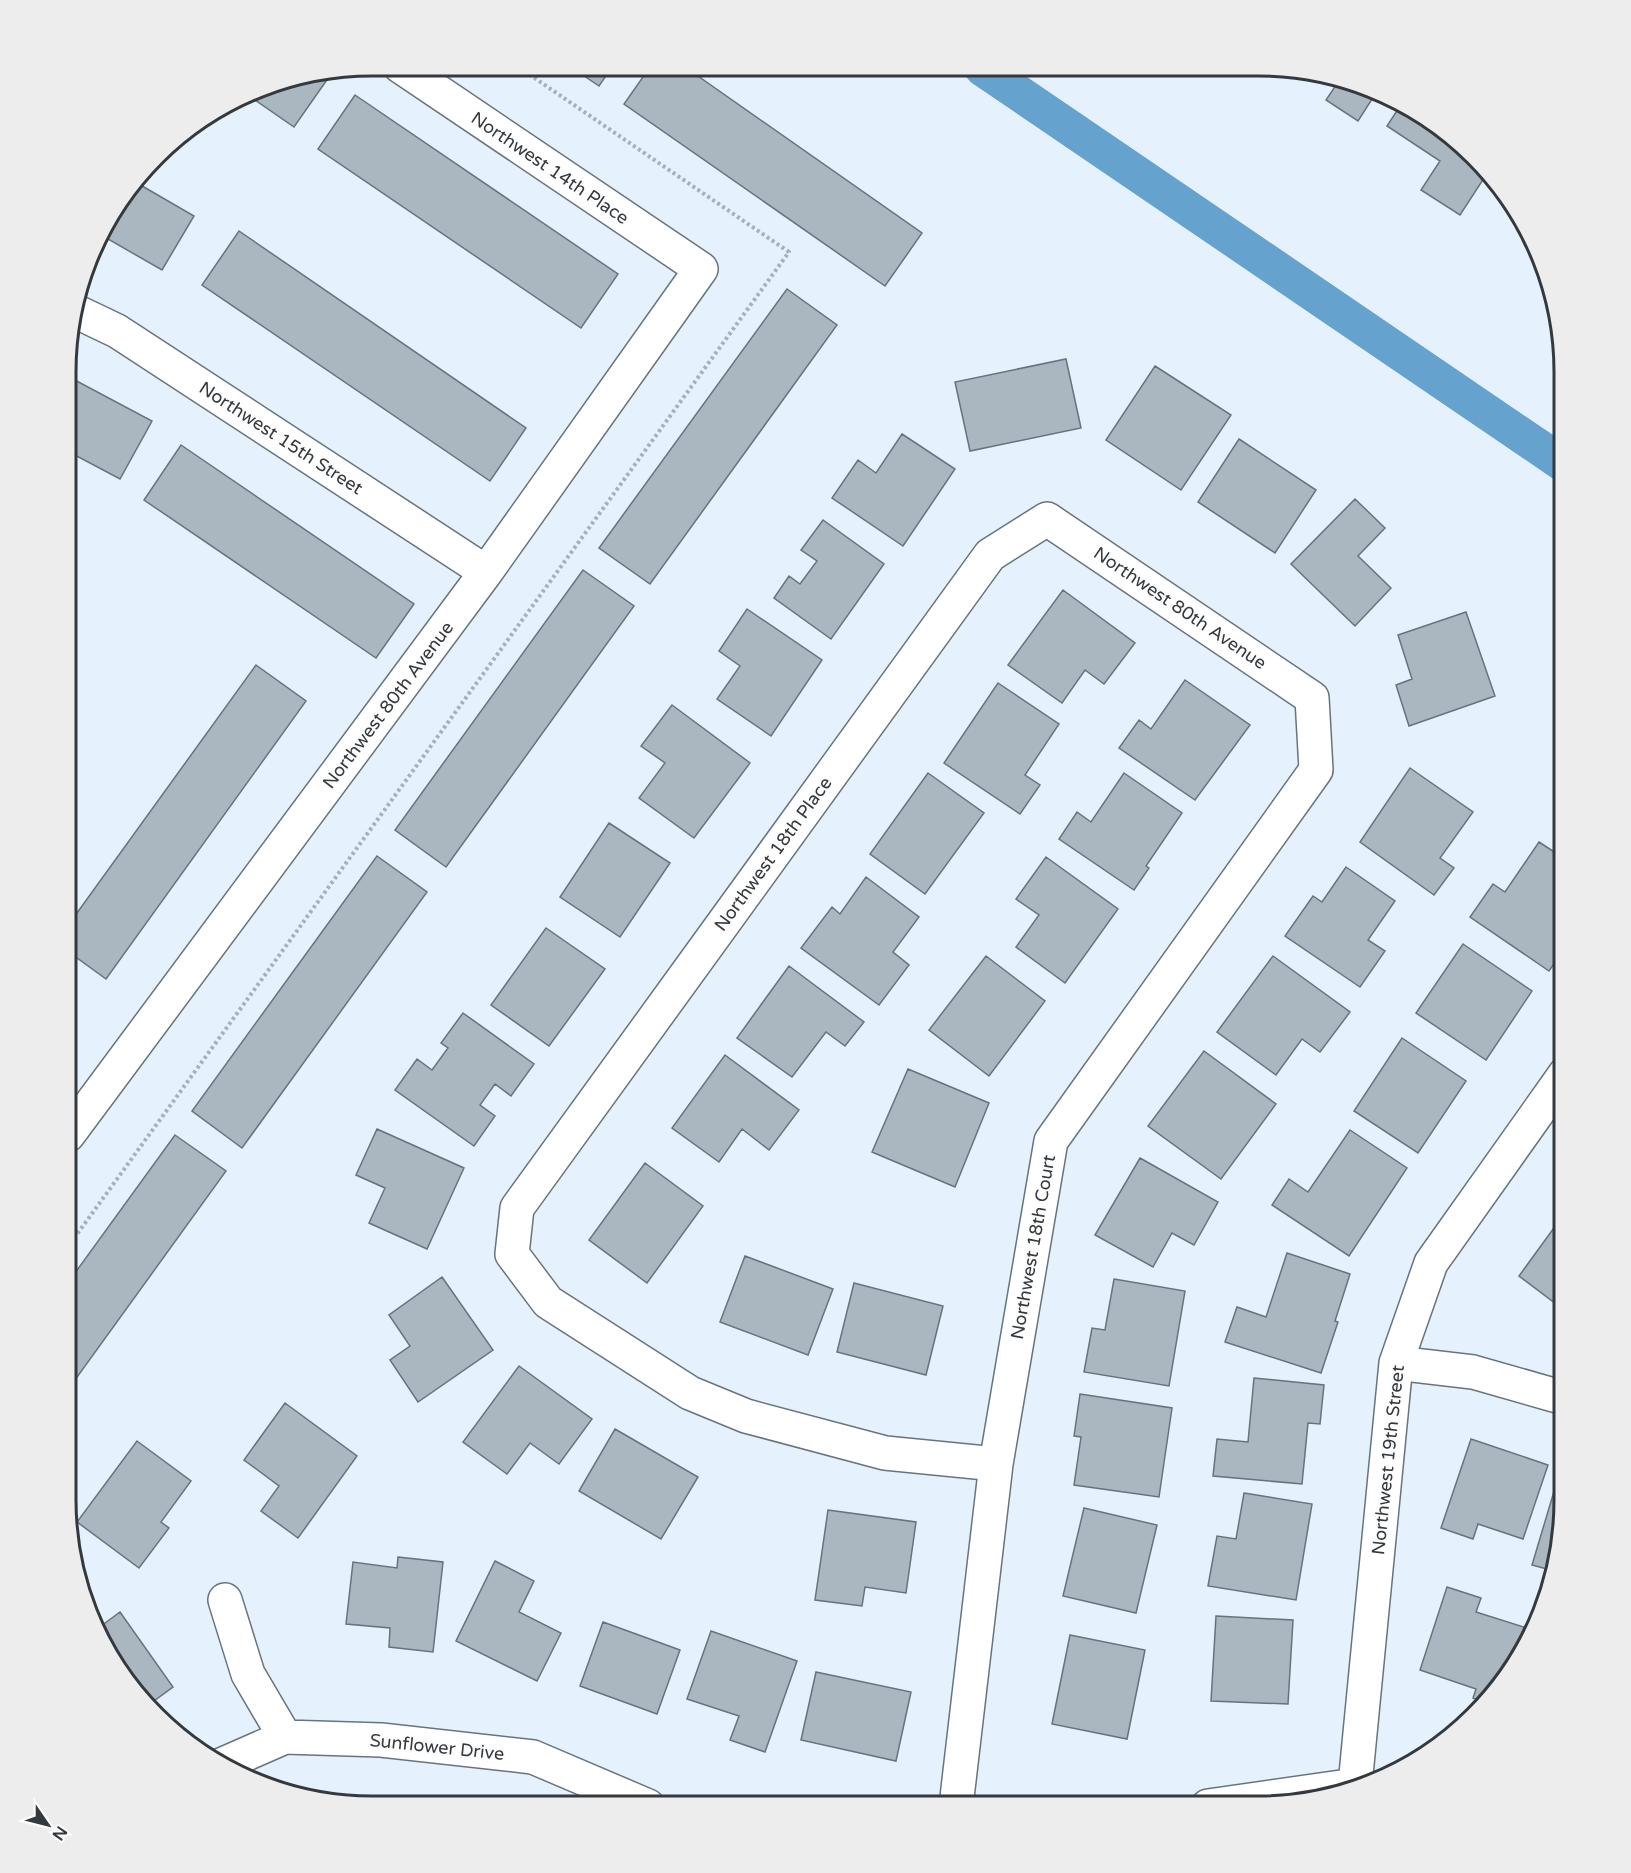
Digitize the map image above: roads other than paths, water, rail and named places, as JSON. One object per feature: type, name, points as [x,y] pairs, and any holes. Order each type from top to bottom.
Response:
[{"type":"street","name":"Northwest 14th Place","points":[[415,76],[701,269]]},
{"type":"street","name":"Northwest 80th Avenue","points":[[76,1124],[486,572],[701,269]]},
{"type":"street","name":"Northwest 15th Street","points":[[82,314],[117,331],[486,572]]},
{"type":"street","name":"Northwest 80th Avenue","points":[[1047,519],[1312,698]]},
{"type":"street","name":"Northwest 18th Place","points":[[996,1464],[885,1453],[746,1416],[690,1393],[548,1302],[512,1254],[517,1208],[990,555],[1047,519]]},
{"type":"street","name":"Northwest 18th Court","points":[[957,1796],[996,1464],[1050,1141],[1316,770],[1312,698]]},
{"type":"street","name":"Northwest 19th Street","points":[[1360,1779],[1396,1363],[1431,1263],[1554,1090]]},
{"type":"street","points":[[1396,1363],[1473,1372],[1554,1395]]},
{"type":"street","points":[[225,1600],[248,1674],[285,1737]]},
{"type":"street","name":"Sunflower Drive","points":[[231,1761],[285,1737],[381,1740],[533,1757],[625,1796]]},
{"type":"waterway","points":[[994,76],[1554,458]]}]
